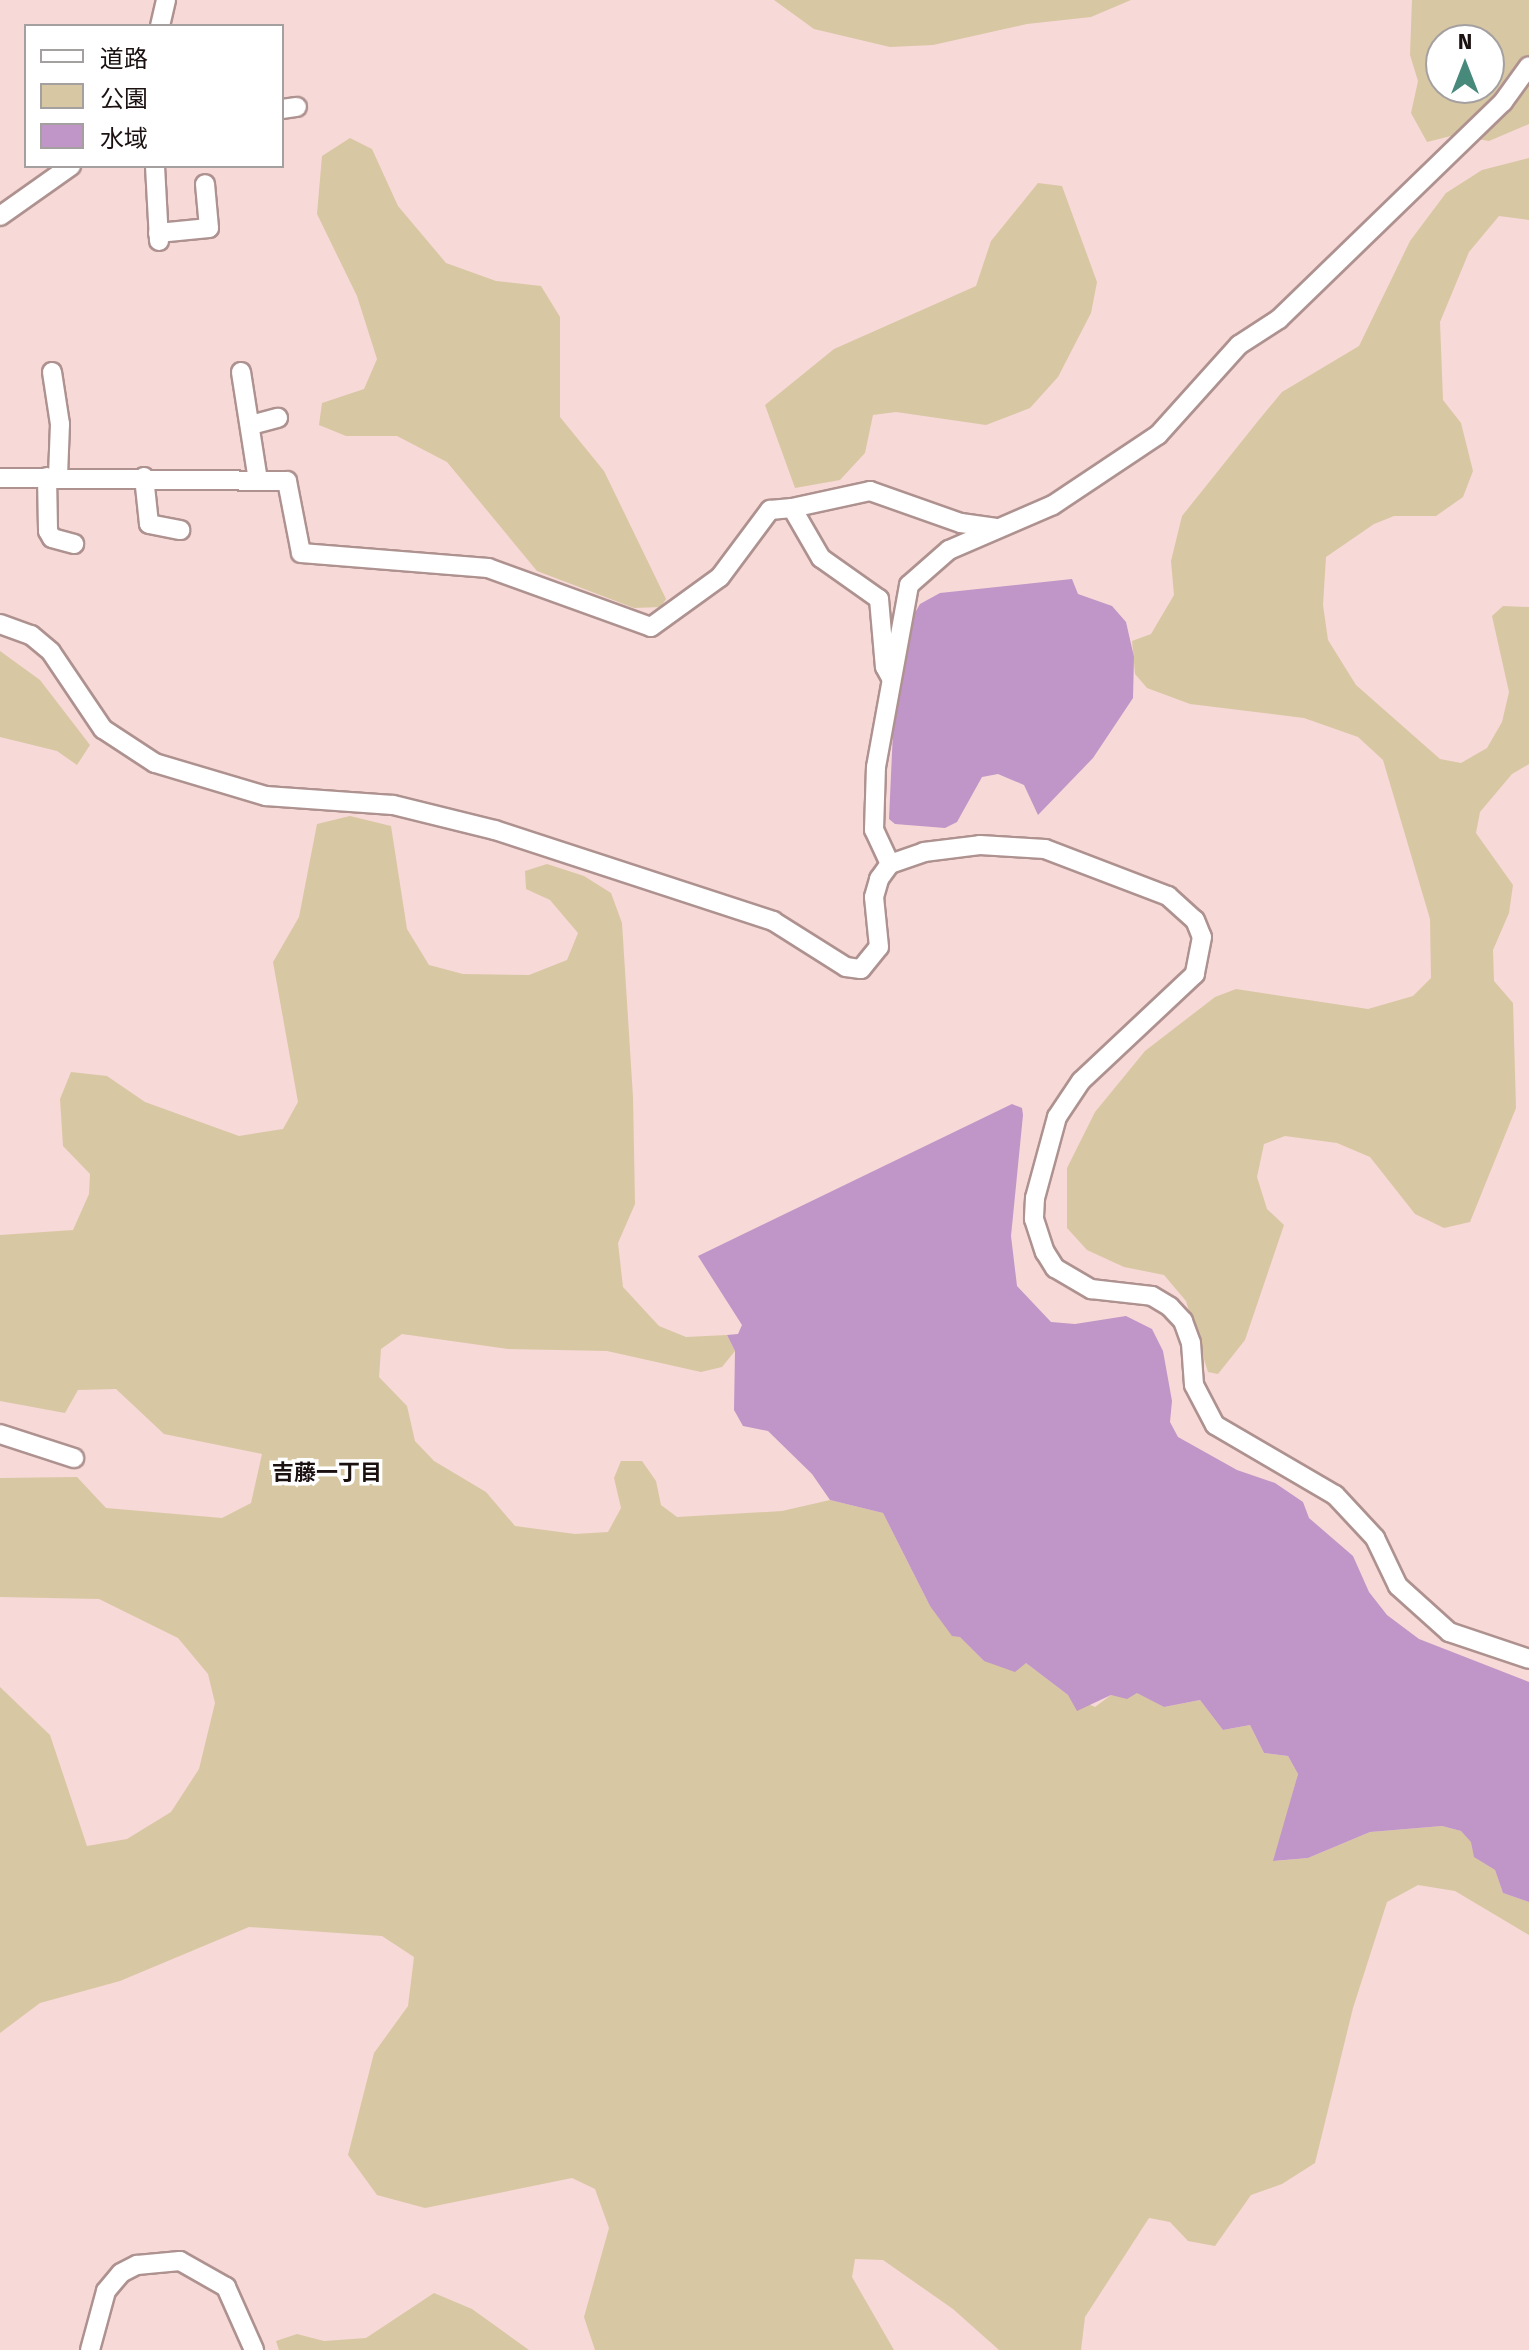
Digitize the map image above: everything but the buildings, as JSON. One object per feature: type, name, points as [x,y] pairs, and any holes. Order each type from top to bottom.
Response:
[{"type":"street","points":[[160,24],[166,0]]},
{"type":"street","points":[[890,864],[874,830],[876,767],[909,585],[949,550],[1053,505],[1158,435],[1239,345],[1279,319],[1503,102],[1529,66]]},
{"type":"street","points":[[0,216],[68,168]]},
{"type":"street","points":[[155,168],[158,237],[209,228],[205,184]]},
{"type":"street","points":[[52,372],[60,424],[48,531],[52,538],[74,544]]},
{"type":"street","points":[[241,372],[258,480]]},
{"type":"street","points":[[251,425],[278,418]]},
{"type":"street","points":[[0,478],[144,477],[287,481],[301,553],[488,568],[651,627],[671,617],[720,577],[770,510],[870,491],[961,523],[995,528]]},
{"type":"street","points":[[144,477],[149,524],[180,530]]},
{"type":"street","points":[[792,508],[821,558],[879,599],[885,667],[891,678]]},
{"type":"street","points":[[0,624],[31,635],[51,652],[103,729],[155,763],[266,796],[393,805],[495,830],[773,921],[846,967],[861,969],[879,947],[874,897],[890,864],[924,852],[980,845],[1045,849],[1168,896],[1195,920],[1202,937],[1195,974],[1081,1081],[1048,1135],[1035,1198],[1034,1219],[1045,1252],[1055,1268],[1091,1289],[1152,1296],[1170,1307],[1183,1321],[1191,1343],[1194,1385],[1215,1425],[1335,1495],[1375,1538],[1398,1586],[1449,1632],[1529,1659]]},
{"type":"street","points":[[0,1434],[74,1458]]},
{"type":"street","points":[[90,2350],[106,2291],[121,2273],[137,2265],[180,2261],[226,2287],[254,2350]]},
{"type":"green space","points":[[774,0],[1131,0],[1091,17],[1027,24],[933,45],[890,47],[814,29]]},
{"type":"green space","points":[[1412,0],[1529,0],[1529,124],[1489,141],[1455,135],[1427,142],[1411,113],[1418,81],[1410,55]]},
{"type":"green space","points":[[350,138],[372,149],[398,206],[446,263],[496,281],[541,286],[560,317],[560,417],[604,471],[666,599],[661,607],[634,608],[537,571],[447,462],[397,436],[346,436],[319,425],[322,403],[364,389],[377,359],[357,296],[317,214],[322,156]]},
{"type":"green space","points":[[1529,158],[1529,220],[1499,216],[1469,252],[1440,322],[1443,400],[1461,423],[1473,471],[1463,497],[1436,516],[1394,516],[1374,524],[1326,557],[1323,605],[1328,640],[1356,685],[1440,759],[1461,763],[1487,748],[1502,722],[1509,692],[1492,616],[1503,606],[1529,607],[1529,764],[1512,774],[1480,812],[1476,833],[1513,885],[1509,913],[1493,950],[1494,981],[1513,1003],[1516,1108],[1470,1222],[1444,1228],[1415,1214],[1370,1157],[1337,1143],[1285,1136],[1264,1144],[1257,1177],[1267,1209],[1284,1225],[1245,1340],[1218,1374],[1208,1372],[1186,1301],[1164,1275],[1124,1267],[1087,1250],[1067,1228],[1067,1168],[1095,1112],[1145,1051],[1215,997],[1236,989],[1368,1009],[1413,996],[1431,978],[1430,919],[1383,760],[1358,737],[1304,718],[1190,704],[1147,688],[1135,674],[1132,641],[1151,634],[1174,595],[1171,561],[1182,516],[1258,421],[1282,392],[1359,346],[1410,241],[1446,193],[1482,170]]},
{"type":"green space","points":[[1038,183],[1062,186],[1097,282],[1091,313],[1058,377],[1030,408],[986,425],[896,412],[873,415],[865,453],[840,480],[795,488],[765,405],[834,349],[976,286],[991,241]]},
{"type":"green space","points":[[0,651],[40,680],[90,745],[77,765],[57,751],[0,737]]},
{"type":"green space","points":[[350,816],[391,826],[407,929],[429,965],[463,974],[529,975],[567,960],[578,933],[550,900],[526,889],[525,871],[547,864],[584,876],[611,893],[622,923],[633,1097],[635,1204],[618,1243],[623,1287],[659,1326],[686,1337],[727,1335],[735,1351],[722,1367],[701,1372],[607,1351],[508,1349],[402,1334],[381,1349],[379,1377],[407,1406],[415,1441],[434,1461],[486,1492],[515,1526],[575,1534],[608,1532],[621,1508],[614,1478],[621,1461],[642,1461],[656,1481],[661,1505],[677,1517],[782,1511],[830,1500],[883,1513],[930,1606],[984,1661],[1026,1663],[1068,1695],[1095,1707],[1111,1695],[1137,1692],[1164,1707],[1200,1700],[1223,1730],[1250,1725],[1264,1753],[1288,1756],[1298,1774],[1274,1861],[1308,1858],[1370,1832],[1442,1826],[1461,1831],[1472,1842],[1475,1857],[1495,1870],[1503,1893],[1529,1902],[1529,1935],[1455,1891],[1418,1885],[1387,1902],[1353,2008],[1315,2163],[1282,2184],[1251,2195],[1215,2246],[1188,2241],[1170,2222],[1149,2218],[1085,2317],[1081,2350],[999,2350],[953,2309],[883,2260],[855,2259],[852,2277],[894,2350],[595,2350],[584,2317],[609,2228],[595,2189],[572,2178],[425,2208],[377,2195],[348,2155],[374,2053],[408,2006],[414,1957],[382,1936],[249,1927],[120,1981],[40,2003],[0,2033],[0,1687],[50,1735],[87,1846],[127,1839],[171,1812],[199,1769],[215,1703],[208,1674],[178,1638],[99,1599],[0,1597],[0,1478],[77,1477],[106,1508],[222,1518],[251,1503],[262,1454],[164,1434],[116,1389],[78,1390],[65,1413],[0,1401],[0,1235],[73,1230],[89,1194],[90,1174],[63,1146],[60,1099],[71,1072],[107,1076],[145,1102],[239,1136],[283,1129],[298,1102],[273,962],[299,917],[317,824]]},
{"type":"green space","points":[[434,2293],[472,2309],[529,2350],[279,2350],[276,2341],[297,2334],[324,2341],[366,2338]]},
{"type":"water","points":[[1072,579],[1078,594],[1112,606],[1126,622],[1134,657],[1133,698],[1093,758],[1038,815],[1024,785],[998,774],[982,777],[957,822],[945,828],[895,824],[889,819],[893,731],[913,616],[920,604],[940,593]]},
{"type":"water","points":[[1012,1104],[1022,1108],[1023,1115],[1011,1236],[1017,1286],[1051,1322],[1075,1324],[1126,1316],[1152,1329],[1163,1351],[1172,1401],[1170,1422],[1178,1437],[1237,1470],[1275,1483],[1303,1502],[1309,1518],[1353,1556],[1369,1592],[1387,1615],[1419,1639],[1529,1682],[1529,1902],[1503,1893],[1495,1870],[1474,1857],[1471,1842],[1461,1831],[1442,1826],[1370,1832],[1308,1858],[1273,1861],[1298,1774],[1288,1756],[1264,1753],[1250,1725],[1223,1730],[1200,1700],[1164,1707],[1137,1693],[1127,1699],[1111,1695],[1077,1711],[1068,1695],[1026,1663],[1015,1672],[984,1661],[960,1637],[952,1636],[930,1606],[883,1513],[830,1500],[812,1474],[768,1431],[743,1426],[734,1410],[735,1351],[727,1335],[738,1334],[742,1325],[698,1256]]},
{"type":"district","name":"吉藤一丁目","points":[[327,1473]]}]
